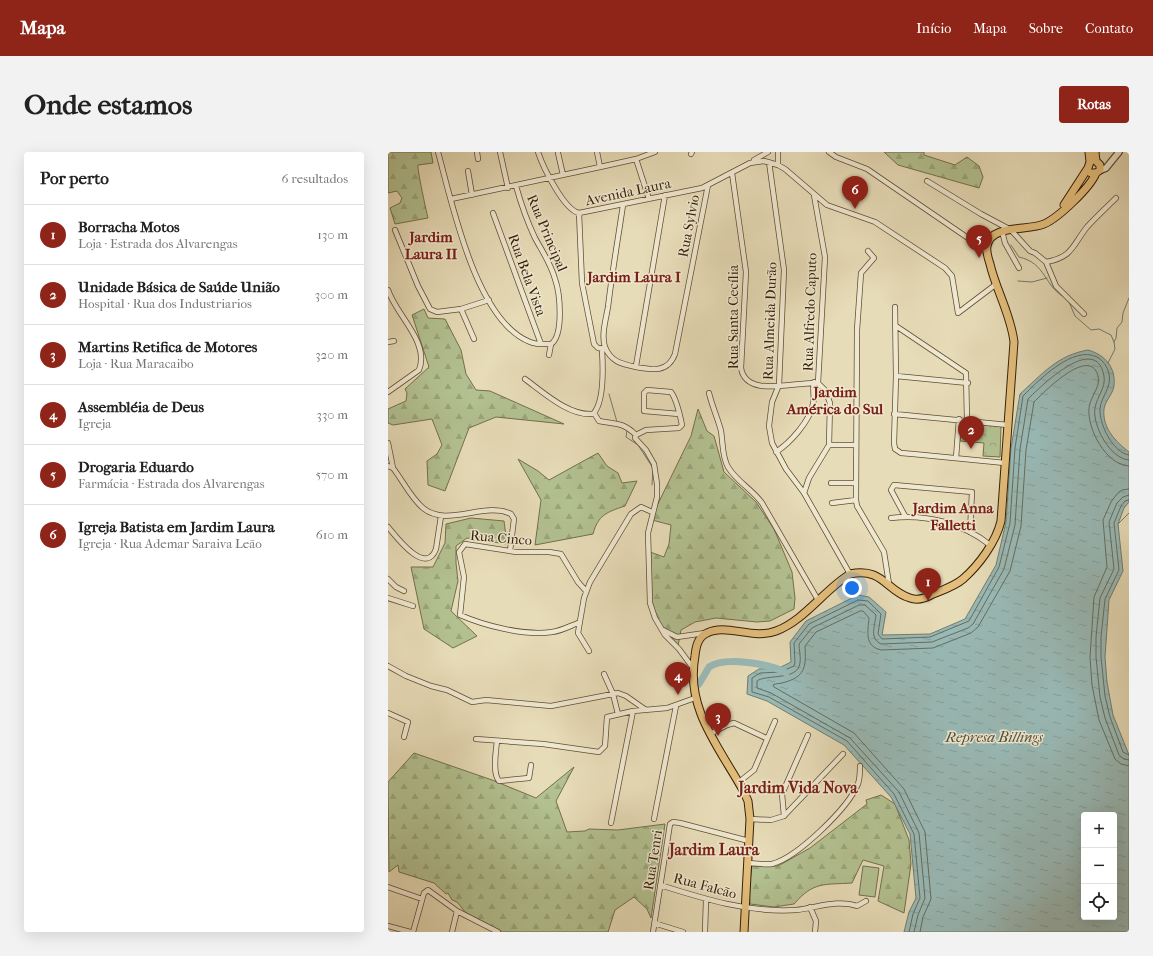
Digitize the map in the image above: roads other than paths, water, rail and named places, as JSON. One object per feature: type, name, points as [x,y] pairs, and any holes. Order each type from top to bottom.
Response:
[{"type":"main road","points":[[1089,152],[1095,167]]},
{"type":"main road","points":[[744,932],[750,819],[748,802],[739,782],[710,734],[699,712],[695,698],[693,668],[696,645],[703,635],[717,630],[752,634],[769,633],[788,625],[850,574],[859,572],[870,573],[908,598],[919,599],[955,585],[963,579],[990,545],[997,534],[1001,521],[1014,342],[1010,320],[995,285],[987,251],[987,244],[990,239],[1002,231],[1038,226],[1046,223],[1057,215],[1091,182],[1095,167],[1095,152]]},
{"type":"street","points":[[438,152],[456,223],[468,255],[489,300],[504,323],[523,339],[538,344],[551,344]]},
{"type":"street","points":[[477,152],[478,159]]},
{"type":"street","points":[[500,152],[508,188]]},
{"type":"street","name":"Avenida Laura","points":[[538,152],[549,179],[572,209],[579,213],[623,205],[708,185],[768,152]]},
{"type":"street","points":[[597,152],[600,167]]},
{"type":"street","points":[[451,199],[563,176],[636,159],[655,152]]},
{"type":"street","points":[[778,152],[778,165]]},
{"type":"street","points":[[829,152],[836,157],[866,169],[987,251]]},
{"type":"street","points":[[1095,167],[1106,168],[1119,152]]},
{"type":"street","points":[[558,153],[563,176]]},
{"type":"street","points":[[636,159],[649,199]]},
{"type":"street","points":[[750,162],[769,162],[778,165],[814,195],[835,209],[875,222],[945,268],[952,276],[958,313],[995,285]]},
{"type":"street","name":"Rua Almeida Durão","points":[[769,162],[784,270],[778,385],[772,402],[769,426],[772,443],[776,452],[804,493],[850,574]]},
{"type":"street","points":[[468,171],[472,195]]},
{"type":"street","name":"Rua Santa Cecília","points":[[732,173],[746,272],[742,372],[745,379],[753,384],[764,386],[816,382]]},
{"type":"street","points":[[927,181],[981,214],[1011,230],[1030,251],[1046,262],[1056,286],[1084,314]]},
{"type":"street","name":"Rua Sylvio","points":[[579,213],[583,291],[594,344],[604,349],[611,358],[619,363],[659,370],[668,365],[673,359],[708,185]]},
{"type":"street","name":"Rua Principal","points":[[516,186],[522,208],[548,262],[557,287],[559,306],[557,337],[551,344],[549,355]]},
{"type":"street","points":[[636,366],[666,195]]},
{"type":"street","name":"Rua Alfredo Caputo","points":[[776,452],[790,441],[810,414],[814,402],[825,257],[814,195]]},
{"type":"street","points":[[1046,262],[1060,258],[1071,251],[1086,228],[1116,198]]},
{"type":"street","points":[[594,414],[600,394],[604,335],[623,205]]},
{"type":"street","name":"Rua Bela Vista","points":[[492,213],[538,344]]},
{"type":"street","points":[[395,230],[418,286],[433,311],[461,309],[489,300]]},
{"type":"street","points":[[1002,231],[1005,243],[1018,268]]},
{"type":"street","points":[[868,251],[874,258],[861,273],[857,330],[856,500],[857,506],[884,552],[888,584]]},
{"type":"street","points":[[388,290],[391,301],[418,344],[421,353],[419,370],[388,392]]},
{"type":"street","points":[[895,307],[896,376],[894,443],[898,451],[1005,463]]},
{"type":"street","points":[[461,309],[474,339]]},
{"type":"street","points":[[896,326],[962,369],[968,376],[967,420]]},
{"type":"street","points":[[388,342],[394,341]]},
{"type":"street","points":[[896,376],[968,384]]},
{"type":"street","points":[[525,379],[562,404],[583,413],[594,414],[599,421],[617,423],[636,435],[635,438],[646,450],[654,467],[657,491],[649,524],[648,539],[650,603],[661,630],[693,668]]},
{"type":"street","points":[[804,493],[809,478],[829,445],[830,403],[825,390],[816,382]]},
{"type":"street","points":[[636,435],[646,430],[679,428],[682,424],[679,414],[671,392],[647,390],[644,393],[644,411],[679,414]]},
{"type":"street","points":[[709,393],[721,430],[725,460],[729,468],[744,486],[756,495],[762,503],[818,600]]},
{"type":"street","points":[[894,414],[959,419],[1008,425]]},
{"type":"street","points":[[956,458],[959,419]]},
{"type":"street","points":[[388,443],[393,468],[423,508],[441,516],[494,511],[511,514],[514,518],[510,551]]},
{"type":"street","points":[[829,445],[856,445]]},
{"type":"street","points":[[388,466],[393,468]]},
{"type":"street","points":[[831,483],[856,483]]},
{"type":"street","points":[[904,516],[891,490],[892,486],[897,484],[972,492],[970,532]]},
{"type":"street","points":[[832,503],[856,500]]},
{"type":"street","points":[[589,651],[580,638],[578,623],[586,591],[631,514],[641,507],[652,512]]},
{"type":"street","points":[[388,527],[413,554],[423,559],[428,559],[434,554],[436,549],[441,516]]},
{"type":"street","points":[[891,518],[904,516],[934,519],[970,532],[980,537],[990,545]]},
{"type":"street","name":"Rua Cinco","points":[[578,623],[554,632],[522,632],[460,615],[464,584],[459,552],[461,547],[465,544],[510,551],[549,552],[561,554],[578,582],[586,591]]},
{"type":"street","points":[[388,579],[404,592]]},
{"type":"street","points":[[388,598],[413,606]]},
{"type":"street","points":[[661,630],[677,637],[708,632]]},
{"type":"street","points":[[388,666],[406,676],[431,686],[447,690],[472,702],[486,700],[551,706],[613,694],[622,694],[646,710]]},
{"type":"street","points":[[604,674],[613,694],[618,714]]},
{"type":"street","points":[[476,739],[520,742],[599,752],[605,746],[607,716],[633,711],[659,710],[676,706],[695,698]]},
{"type":"street","points":[[654,819],[676,706]]},
{"type":"street","points":[[611,824],[633,711]]},
{"type":"street","points":[[388,713],[408,722],[404,737]]},
{"type":"street","points":[[739,782],[754,770],[766,738],[775,721]]},
{"type":"street","points":[[710,734],[727,724],[734,723],[766,738]]},
{"type":"street","points":[[784,816],[782,794],[808,735]]},
{"type":"street","points":[[497,741],[496,777],[499,781],[529,778],[531,765]]},
{"type":"street","points":[[750,819],[771,820],[784,816],[843,754]]},
{"type":"street","points":[[747,862],[769,864],[778,862],[816,835],[852,794],[859,782],[860,766]]},
{"type":"street","name":"Rua Tenri","points":[[652,932],[670,826],[672,823],[749,841]]},
{"type":"street","name":"Rua Falcão","points":[[660,885],[706,900],[745,908],[796,910],[810,907],[851,904],[857,906],[866,901]]},
{"type":"street","points":[[388,887],[422,899]]},
{"type":"street","points":[[388,926],[412,932],[424,893],[428,890],[457,911],[491,930],[498,932]]},
{"type":"street","points":[[705,932],[706,900]]},
{"type":"street","points":[[810,907],[816,921],[815,932]]},
{"type":"street","points":[[452,932],[457,911]]},
{"type":"street","points":[[654,923],[683,932]]},
{"type":"water","name":"Represa Billings","points":[[1088,350],[1100,355],[1108,363],[1113,373],[1114,386],[1104,409],[1105,422],[1111,434],[1119,444],[1129,452],[1129,502],[1124,508],[1118,524],[1123,571],[1109,600],[1105,657],[1107,682],[1113,715],[1129,755],[1129,932],[904,932],[909,912],[916,898],[910,834],[891,797],[844,745],[767,701],[747,694],[748,676],[759,669],[779,668],[791,662],[790,642],[806,621],[858,595],[869,597],[886,612],[882,635],[930,634],[965,619],[996,565],[1006,522],[1011,448],[1020,394],[1051,366],[1068,356]]},
{"type":"waterway","points":[[1011,245],[1019,257],[1035,264],[1052,287],[1064,297]]},
{"type":"waterway","points":[[1018,281],[1032,282],[1047,278]]},
{"type":"waterway","points":[[1108,363],[1115,349],[1114,342],[1117,328],[1122,322],[1123,313],[1129,298]]},
{"type":"waterway","points":[[1069,302],[1075,316],[1091,330],[1099,329],[1111,335],[1114,342]]},
{"type":"waterway","points":[[609,394],[617,422]]},
{"type":"waterway","points":[[627,430],[626,437],[638,445],[653,468],[652,485]]},
{"type":"waterway","points":[[1118,524],[1129,513]]},
{"type":"waterway","points":[[699,684],[709,667],[726,662],[748,662],[759,664],[786,673]]},
{"type":"place","name":"Igreja Batista em Jardim Laura","points":[[855,209]]},
{"type":"place","name":"Drogaria Eduardo","points":[[979,258]]},
{"type":"place","name":"Unidade Básica de Saúde União","points":[[971,449]]},
{"type":"place","name":"Borracha Motos","points":[[928,601]]},
{"type":"place","name":"Assembléia de Deus","points":[[678,695]]},
{"type":"place","name":"Martins Retifica de Motores","points":[[718,736]]},
{"type":"district","name":"Jardim Laura II","points":[[431,246]]},
{"type":"district","name":"Jardim Laura I","points":[[634,277]]},
{"type":"district","name":"Jardim América do Sul","points":[[835,400]]},
{"type":"district","name":"Jardim Anna Falletti","points":[[953,516]]},
{"type":"district","name":"Jardim Vida Nova","points":[[798,787]]},
{"type":"district","name":"Jardim Laura","points":[[714,849]]}]
